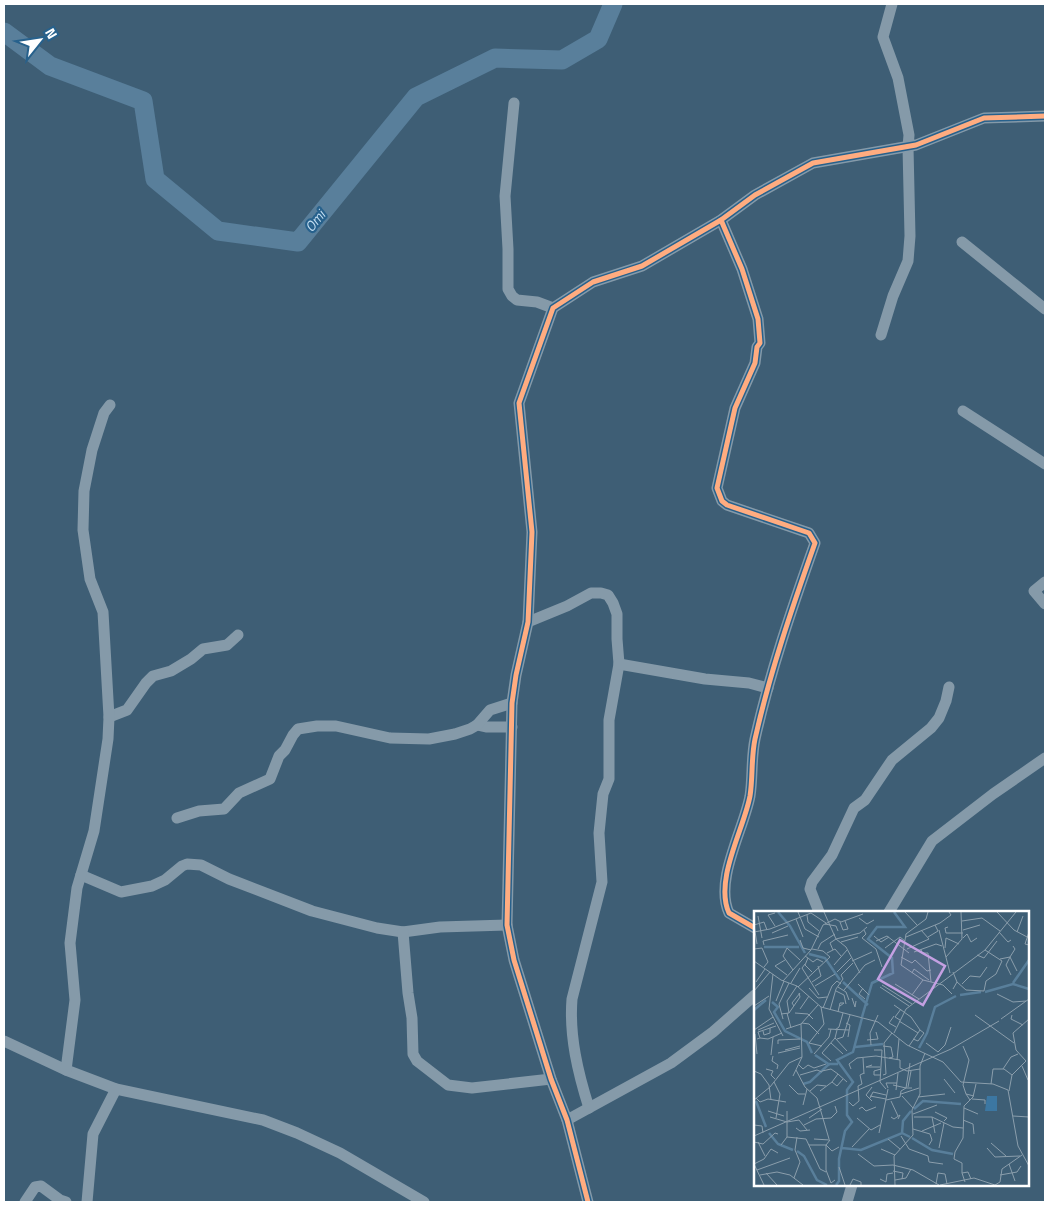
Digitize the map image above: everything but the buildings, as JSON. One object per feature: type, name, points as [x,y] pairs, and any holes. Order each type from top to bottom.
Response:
[{"type":"street","points":[[881,335],[893,296],[908,261],[910,236],[909,135],[898,78],[883,37],[892,4]]},
{"type":"street","points":[[514,103],[505,196],[508,289],[517,300],[537,302],[553,308]]},
{"type":"street","points":[[588,1202],[567,1120],[551,1079],[514,960],[507,925],[512,703],[528,622],[532,532],[519,403],[553,308],[593,282],[642,266],[720,220],[755,196],[813,163],[916,145],[984,118],[1045,116]]},
{"type":"street","points":[[720,220],[745,276],[758,319],[760,343],[757,347],[755,363],[735,408],[717,488],[722,501],[727,505],[809,533],[815,543],[783,636],[768,688],[755,742],[750,797],[733,846],[724,896],[729,913],[754,927]]},
{"type":"street","points":[[962,242],[1045,309]]},
{"type":"street","points":[[66,1070],[74,1000],[70,943],[77,888],[94,831],[108,739],[109,717],[103,612],[90,579],[83,530],[84,491],[92,450],[104,413],[110,405]]},
{"type":"street","points":[[963,411],[1045,464]]},
{"type":"street","points":[[1045,582],[1034,591],[1045,604]]},
{"type":"street","points":[[528,622],[567,606],[591,592],[608,596],[614,603],[616,614],[619,664],[609,720],[609,779],[603,794],[599,833],[602,882],[572,999],[570,1017],[578,1072],[589,1108]]},
{"type":"street","points":[[109,717],[127,710],[153,676],[171,671],[203,649],[227,645],[238,635]]},
{"type":"street","points":[[619,664],[706,679],[749,683],[768,688]]},
{"type":"street","points":[[819,911],[810,889],[812,882],[832,856],[854,808],[865,800],[892,760],[931,728],[939,718],[949,687]]},
{"type":"street","points":[[177,818],[200,811],[224,809],[240,793],[270,779],[280,756],[298,729],[316,726],[336,726],[390,738],[429,739],[455,734],[477,725],[490,710],[512,703]]},
{"type":"street","points":[[477,725],[512,727]]},
{"type":"street","points":[[890,911],[932,841],[993,794],[1045,758]]},
{"type":"street","points":[[81,875],[121,892],[152,886],[165,880],[187,864],[201,865],[229,879],[312,911],[377,928],[403,932],[440,927],[507,925]]},
{"type":"street","points":[[403,932],[412,1018],[413,1054],[417,1061],[448,1085],[472,1088],[551,1079]]},
{"type":"street","points":[[567,1120],[671,1063],[713,1032],[754,996]]},
{"type":"street","points":[[4,1041],[66,1070],[116,1089],[263,1120],[297,1133],[340,1153],[409,1198],[424,1202]]},
{"type":"street","points":[[87,1202],[93,1134],[116,1089]]},
{"type":"street","points":[[26,1202],[35,1187],[41,1186],[60,1200],[66,1202]]},
{"type":"street","points":[[847,1202],[852,1186]]},
{"type":"waterway","name":"Omi","points":[[4,32],[50,66],[143,101],[155,179],[218,231],[298,242],[416,97],[495,58],[562,60],[598,39],[613,4]]},
{"type":"cycle path","points":[[588,1202],[567,1120],[551,1079],[514,960],[507,925],[512,703],[516,675],[528,622],[532,532],[519,403],[553,308],[593,282],[642,266],[721,220],[755,195],[813,163],[916,145],[984,118],[1045,116]]},
{"type":"cycle path","points":[[721,220],[742,269],[758,319],[760,343],[757,347],[755,363],[735,408],[717,488],[722,501],[727,505],[809,533],[815,543],[767,689],[754,746],[750,796],[727,870],[725,900],[729,913],[754,927]]}]
